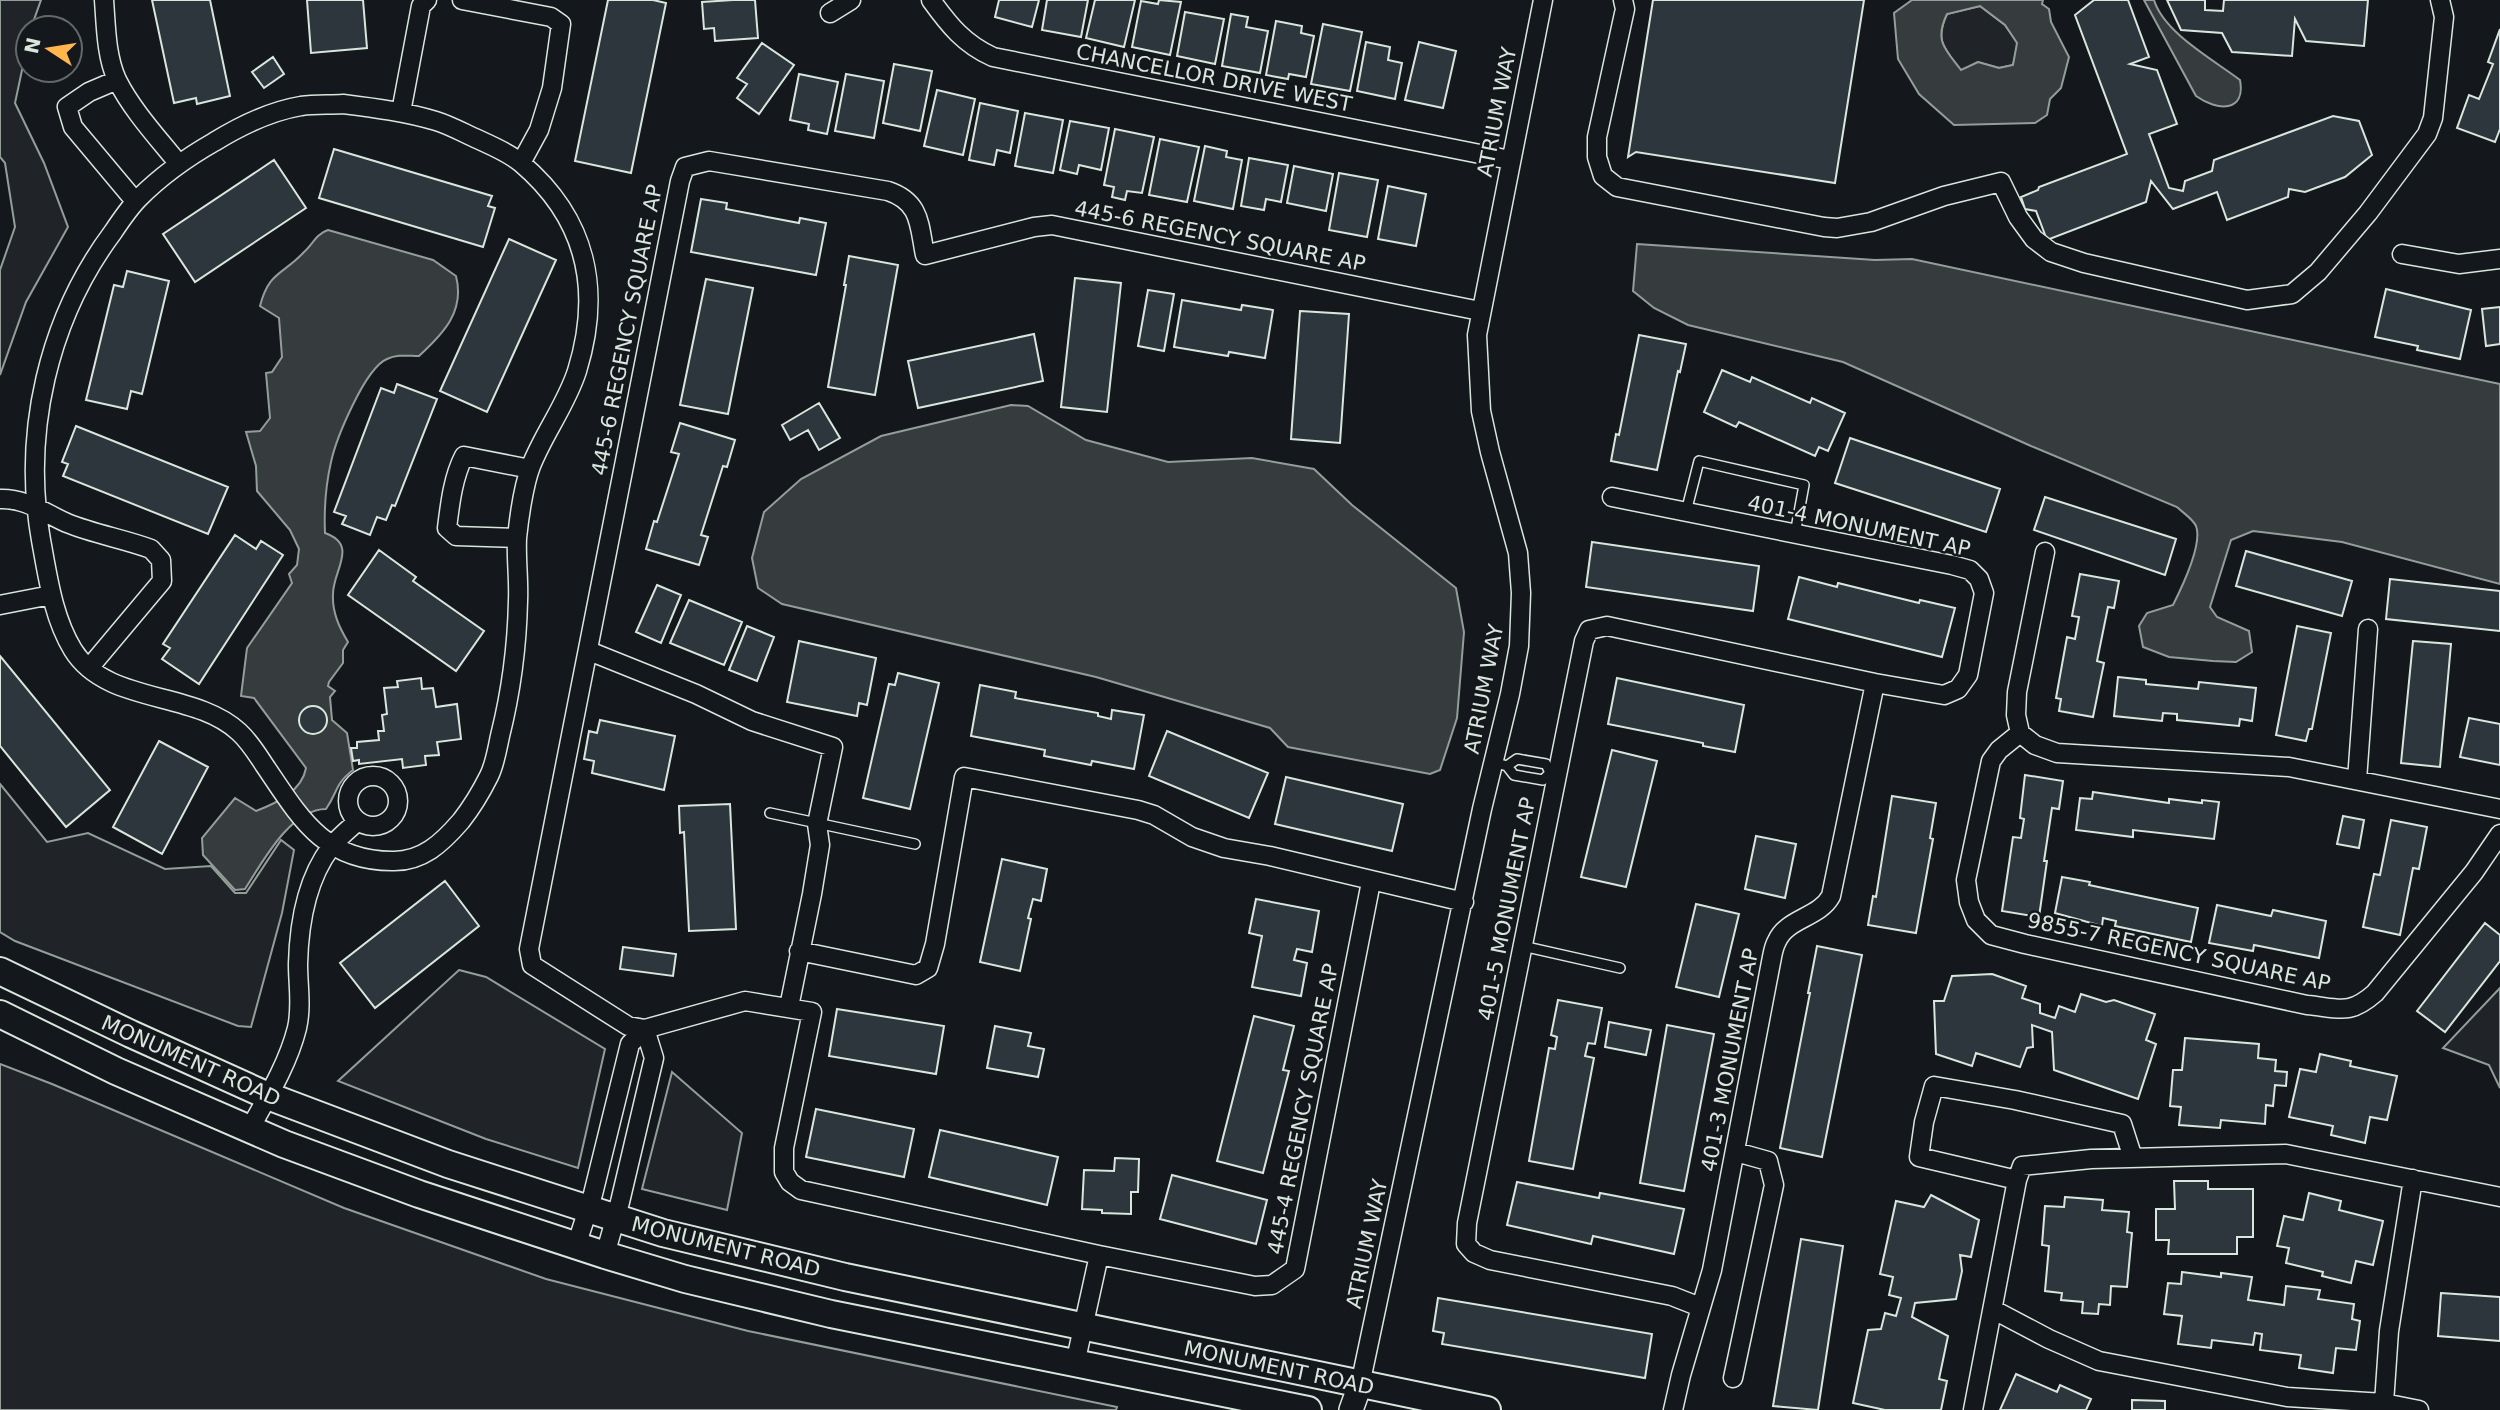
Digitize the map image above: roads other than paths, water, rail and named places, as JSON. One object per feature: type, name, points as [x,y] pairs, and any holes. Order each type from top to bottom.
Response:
[{"type":"main road","name":"MONUMENT ROAD","points":[[0,971],[268,1096],[448,1164],[663,1233],[769,1260],[1486,1410]]},
{"type":"main road","name":"MONUMENT ROAD","points":[[0,1014],[116,1071],[249,1130],[369,1177],[605,1255],[685,1279],[831,1314],[1308,1410]]},
{"type":"street","points":[[104,0],[109,55],[117,80],[143,119],[178,163]]},
{"type":"street","points":[[401,112],[421,6],[427,0]]},
{"type":"street","points":[[461,0],[551,17],[561,24],[552,88],[539,130],[521,163]]},
{"type":"street","points":[[830,13],[851,0]]},
{"type":"street","name":"CHANCELLOR DRIVE WEST","points":[[931,0],[960,38],[976,50],[993,57],[1510,160]]},
{"type":"street","name":"ATRIUM WAY","points":[[1360,1385],[1464,902],[1500,764],[1520,646],[1521,593],[1518,552],[1490,452],[1481,411],[1477,366],[1480,311],[1543,0]]},
{"type":"street","points":[[1623,0],[1625,9],[1597,137],[1597,157],[1604,176],[1618,187],[1837,228],[1871,222],[1944,196],[2001,182],[2018,217],[2034,239],[2050,252],[2084,263],[2247,300],[2292,294],[2318,272],[2368,213],[2427,134],[2433,118],[2444,17],[2440,0]]},
{"type":"street","points":[[117,80],[89,92],[67,107],[74,127],[135,201]]},
{"type":"street","points":[[343,104],[401,112],[442,123],[521,163],[557,202],[576,233],[585,263],[590,299],[588,332],[576,376],[530,469],[517,538],[515,659],[492,771],[473,805],[448,837],[423,856],[396,862],[361,858],[331,847],[304,823],[244,736],[222,718],[191,705],[121,687],[89,668],[75,653],[51,595],[35,506],[36,442],[51,354],[76,290],[135,201],[178,163],[246,125],[301,106],[343,104]]},
{"type":"street","name":"445-6 REGENCY SQUARE AP","points":[[645,1029],[628,1026],[556,982],[532,965],[529,949],[638,389],[685,167],[709,161],[888,191],[903,196],[915,208],[925,255],[1034,227],[1052,225],[1480,311]]},
{"type":"street","points":[[2402,254],[2459,264],[2500,258]]},
{"type":"street","points":[[517,538],[456,536],[447,528],[448,516],[458,467],[464,456],[530,469]]},
{"type":"street","name":"401-4 MONUMENT AP","points":[[1612,497],[1970,570],[1979,579],[1984,593],[1968,675],[1958,689],[1944,695],[1875,683]]},
{"type":"street","points":[[0,499],[12,498],[35,506],[67,523],[151,549],[161,560],[162,581],[89,668]]},
{"type":"street","points":[[2045,552],[2017,692],[2016,715],[2020,733],[2035,746],[2057,753],[2289,767],[2500,809]]},
{"type":"street","points":[[0,605],[51,595]]},
{"type":"street","name":"401-5 MONUMENT AP","points":[[1700,1307],[1672,1296],[1490,1261],[1474,1253],[1466,1244],[1467,1223],[1553,774],[1577,670],[1589,630],[1607,626],[1875,683]]},
{"type":"street","points":[[2357,779],[2368,629]]},
{"type":"street","points":[[576,1246],[588,1210],[630,1044],[645,1029],[745,1001],[789,1007],[820,845],[817,824],[833,747],[752,721],[696,694],[589,651]]},
{"type":"street","name":"401-3 MONUMENT AP","points":[[1673,1410],[1712,1270],[1777,939],[1790,926],[1826,906],[1831,896],[1875,683]]},
{"type":"street","name":"9855-7 REGENCY SQUARE AP","points":[[2020,733],[1998,750],[1991,761],[1966,880],[1969,901],[1976,920],[1991,935],[2294,1002],[2343,1009],[2359,1007],[2375,993],[2465,882],[2500,834]]},
{"type":"street","points":[[799,951],[916,975],[928,968],[935,944],[964,777],[1138,810],[1154,815],[1192,837],[1224,848],[1270,856],[1464,902]]},
{"type":"street","points":[[249,1130],[286,1059],[297,1028],[301,994],[298,968],[299,928],[310,891],[331,847],[358,821]]},
{"type":"street","name":"445-4 REGENCY SQUARE AP","points":[[789,1007],[812,1012],[784,1148],[783,1172],[790,1182],[801,1190],[1099,1255],[1255,1286],[1272,1285],[1294,1269],[1371,881]]},
{"type":"street","points":[[605,1255],[654,1058],[645,1029]]},
{"type":"street","points":[[2017,1180],[1919,1157],[1924,1122],[1934,1086],[2122,1124],[2133,1158]]},
{"type":"street","points":[[611,1119],[638,1126]]},
{"type":"street","points":[[1733,1378],[1774,1185],[1768,1161],[1736,1153]]},
{"type":"street","points":[[1973,1410],[2017,1180],[2022,1166],[2133,1158],[2286,1154],[2500,1197]]},
{"type":"street","points":[[2385,1403],[2389,1331],[2413,1180]]},
{"type":"street","points":[[1075,1364],[1099,1255]]},
{"type":"street","points":[[1994,1310],[2099,1361],[2287,1397],[2385,1403],[2419,1410]]},
{"type":"street","points":[[1351,1410],[1360,1385]]},
{"type":"lane","points":[[1686,512],[1699,461],[1804,485],[1795,534]]},
{"type":"lane","points":[[1517,759],[1537,762],[1546,764],[1553,774],[1543,780],[1514,775],[1500,764],[1517,759]]},
{"type":"lane","points":[[770,813],[915,844]]},
{"type":"lane","points":[[1522,946],[1620,968]]}]
